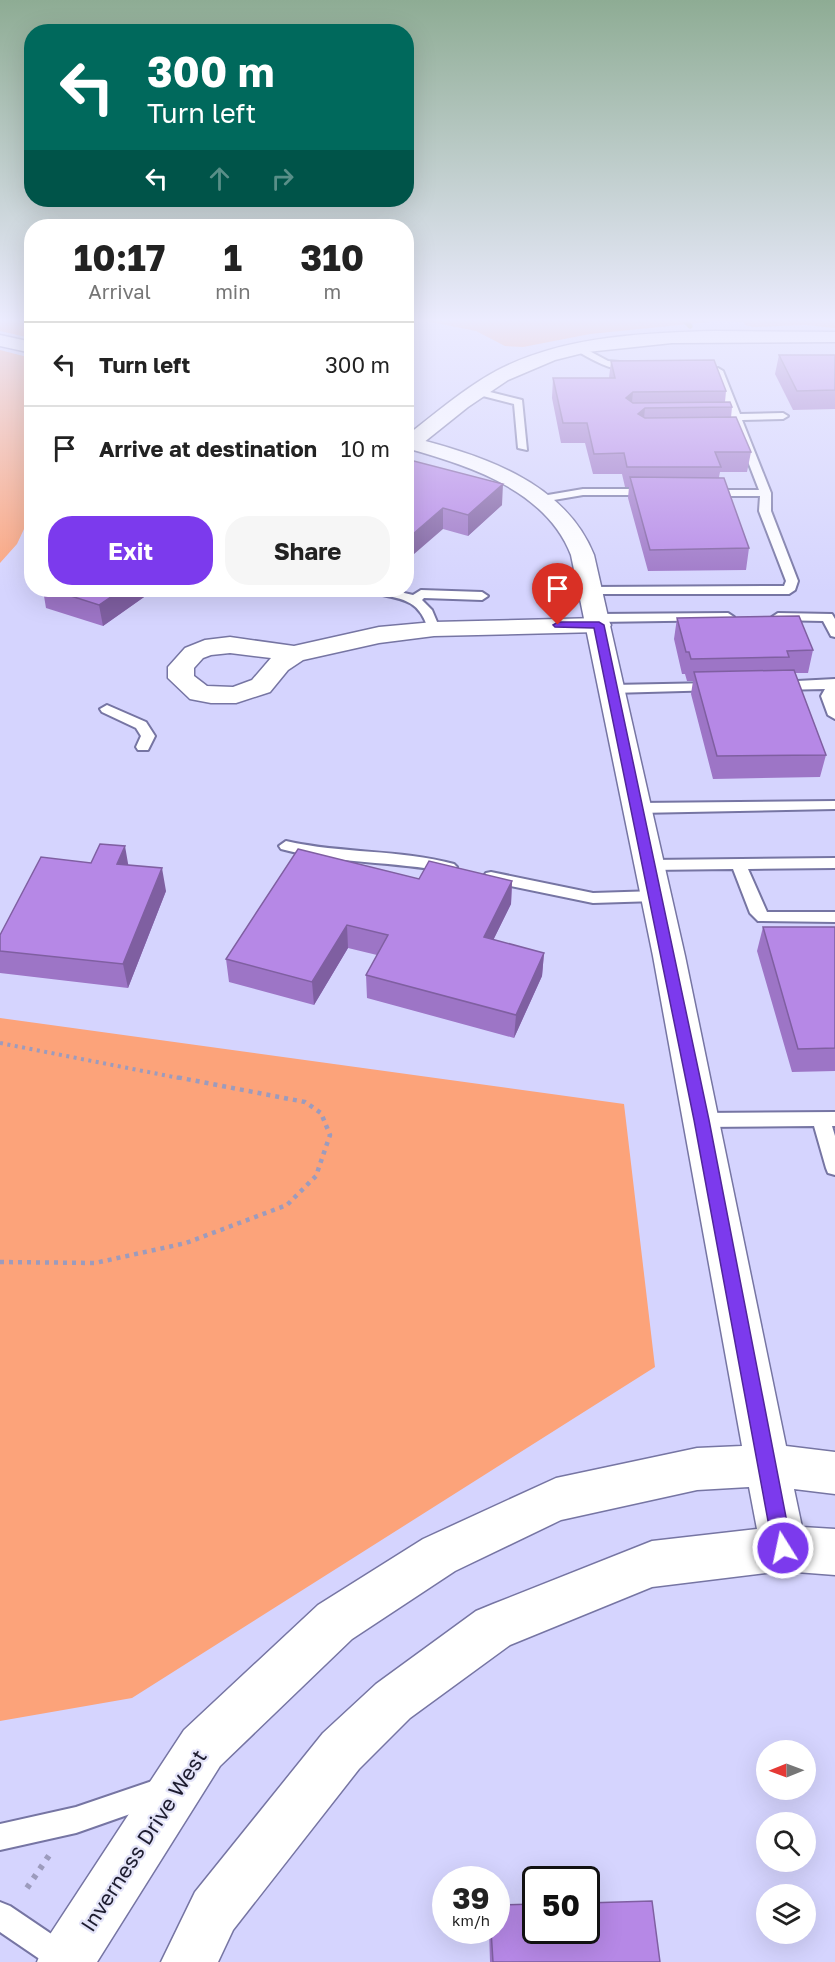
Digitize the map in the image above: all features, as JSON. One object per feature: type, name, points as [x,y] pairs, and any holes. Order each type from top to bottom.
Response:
[{"type":"main road","points":[[414,438],[454,410]]},
{"type":"main road","points":[[414,443],[492,469],[522,485],[542,499],[576,538],[596,611],[650,865],[783,1548]]},
{"type":"main road","points":[[294,654],[379,635],[596,611]]},
{"type":"main road","name":"Inverness Drive West","points":[[66,1962],[202,1748],[335,1622],[439,1555],[556,1500],[697,1469],[768,1466],[835,1473]]},
{"type":"main road","points":[[189,1962],[214,1911],[341,1751],[393,1701],[493,1628],[652,1564],[783,1548],[835,1552]]},
{"type":"lane","points":[[520,410],[523,448]]},
{"type":"lane","points":[[596,611],[789,590],[792,581],[765,511],[766,493],[736,432],[736,417],[733,410]]},
{"type":"lane","points":[[713,417],[783,416]]},
{"type":"lane","points":[[542,499],[583,492],[662,492]]},
{"type":"lane","points":[[696,492],[766,493]]},
{"type":"lane","points":[[414,600],[421,594],[482,596]]},
{"type":"lane","points":[[403,597],[420,602],[431,614],[434,628]]},
{"type":"lane","points":[[596,611],[745,617]]},
{"type":"lane","points":[[769,617],[828,617],[835,633]]},
{"type":"lane","points":[[763,686],[834,684],[828,696],[835,715]]},
{"type":"lane","points":[[612,689],[728,687]]},
{"type":"lane","points":[[107,709],[141,725],[148,736],[143,747]]},
{"type":"lane","points":[[638,808],[835,805]]},
{"type":"lane","points":[[286,846],[327,854],[419,860],[592,898],[656,896]]},
{"type":"lane","points":[[650,865],[835,863]]},
{"type":"lane","points":[[739,865],[758,913],[764,917],[835,917]]},
{"type":"lane","points":[[701,1120],[828,1119],[835,1168]]},
{"type":"lane","points":[[0,1838],[76,1820],[179,1785]]},
{"type":"lane","points":[[0,1916],[66,1962]]},
{"type":"path","points":[[0,1043],[305,1102],[321,1113],[330,1135],[316,1176],[287,1205],[186,1243],[95,1263],[0,1262]]},
{"type":"path","points":[[27,1888],[57,1843]]},
{"type":"shaded area","points":[[0,410],[24,410],[24,529],[17,544],[0,563]]},
{"type":"shaded area","points":[[0,1018],[624,1104],[655,1367],[132,1698],[0,1721]]},
{"type":"building","points":[[560,410],[643,410],[638,414],[645,418],[736,417],[751,452],[715,452],[721,467],[627,467],[624,453],[594,454],[587,423],[563,423]]},
{"type":"building","points":[[414,461],[503,484],[468,515],[443,508],[414,533]]},
{"type":"building","points":[[630,477],[724,478],[749,548],[650,550]]},
{"type":"building","points":[[74,597],[111,597],[99,605]]},
{"type":"building","points":[[799,616],[813,650],[787,651],[789,657],[691,659],[689,652],[686,652],[677,618]]},
{"type":"building","points":[[794,670],[826,755],[717,756],[694,672]]},
{"type":"building","points":[[100,844],[125,846],[117,864],[162,868],[123,964],[0,951],[0,935],[41,857],[91,863]]},
{"type":"building","points":[[298,849],[419,879],[429,861],[512,881],[484,937],[544,953],[516,1015],[366,975],[388,935],[347,925],[312,982],[226,959]]},
{"type":"building","points":[[763,927],[835,927],[835,1048],[798,1049]]},
{"type":"building","points":[[652,1901],[660,1962],[493,1962],[492,1944],[510,1944],[510,1905],[522,1904],[522,1944],[600,1944],[600,1903]]},
{"type":"route","points":[[558,625],[599,625],[701,1120],[783,1548]]}]
